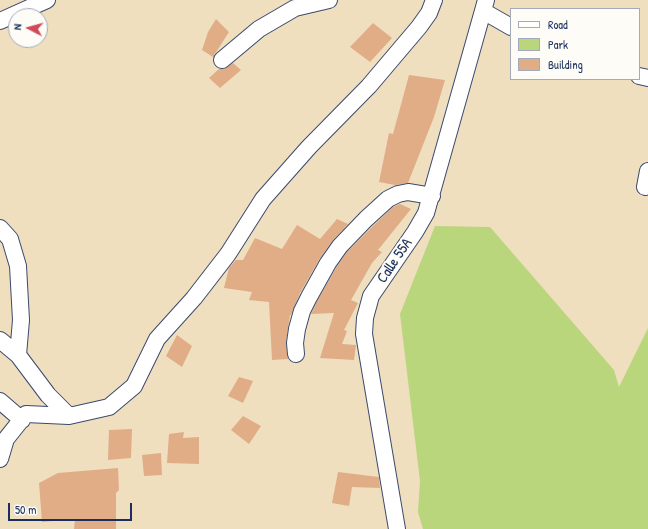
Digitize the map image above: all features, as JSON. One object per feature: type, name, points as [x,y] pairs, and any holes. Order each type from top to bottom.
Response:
[{"type":"street","points":[[0,21],[47,0]]},
{"type":"street","points":[[222,60],[259,29],[295,8],[329,0]]},
{"type":"street","points":[[0,459],[6,439],[26,414],[68,416],[109,407],[134,386],[157,338],[194,298],[228,254],[263,199],[368,86],[426,19],[434,0]]},
{"type":"street","points":[[485,6],[510,26]]},
{"type":"street","name":"Calle 55A","points":[[397,529],[364,334],[365,318],[372,296],[426,213],[485,6]]},
{"type":"street","points":[[645,187],[648,171]]},
{"type":"street","points":[[296,354],[295,343],[302,311],[328,263],[340,246],[388,199],[398,194],[408,192],[432,196]]},
{"type":"street","points":[[0,228],[10,239],[18,266],[21,320],[18,355]]},
{"type":"street","points":[[0,340],[18,355],[48,395],[68,416]]},
{"type":"street","points":[[0,401],[22,420]]},
{"type":"green space","points":[[435,226],[490,227],[614,370],[619,387],[648,328],[648,529],[423,529],[418,512],[420,481],[400,314]]},
{"type":"building","points":[[216,19],[229,32],[213,57],[202,50],[208,32]]},
{"type":"building","points":[[373,23],[392,38],[370,62],[350,47]]},
{"type":"building","points":[[233,63],[241,70],[220,88],[209,78],[219,69],[224,69]]},
{"type":"building","points":[[409,75],[445,80],[434,117],[408,183],[395,185],[379,182],[389,133],[393,134]]},
{"type":"building","points":[[400,204],[411,209],[378,250],[382,252],[372,263],[351,300],[358,303],[344,330],[347,331],[342,344],[356,345],[354,360],[320,358],[334,313],[311,314],[317,301],[347,252],[393,207]]},
{"type":"building","points":[[337,219],[348,224],[333,240],[320,258],[300,293],[290,315],[286,342],[288,359],[272,360],[269,302],[249,300],[252,292],[224,288],[229,268],[236,260],[243,260],[255,238],[282,249],[297,225],[320,239]]},
{"type":"building","points":[[177,335],[192,346],[182,367],[166,356]]},
{"type":"building","points":[[239,377],[253,381],[243,403],[228,396]]},
{"type":"building","points":[[243,416],[261,426],[249,444],[231,430]]},
{"type":"building","points":[[132,429],[131,458],[108,460],[109,430]]},
{"type":"building","points":[[184,432],[183,438],[199,437],[199,464],[167,463],[169,434]]},
{"type":"building","points":[[161,453],[162,475],[144,476],[142,455]]},
{"type":"building","points":[[118,468],[119,490],[116,493],[116,529],[74,529],[75,519],[42,522],[39,483],[58,473]]},
{"type":"building","points":[[338,472],[379,477],[380,488],[352,487],[349,506],[332,503]]}]
